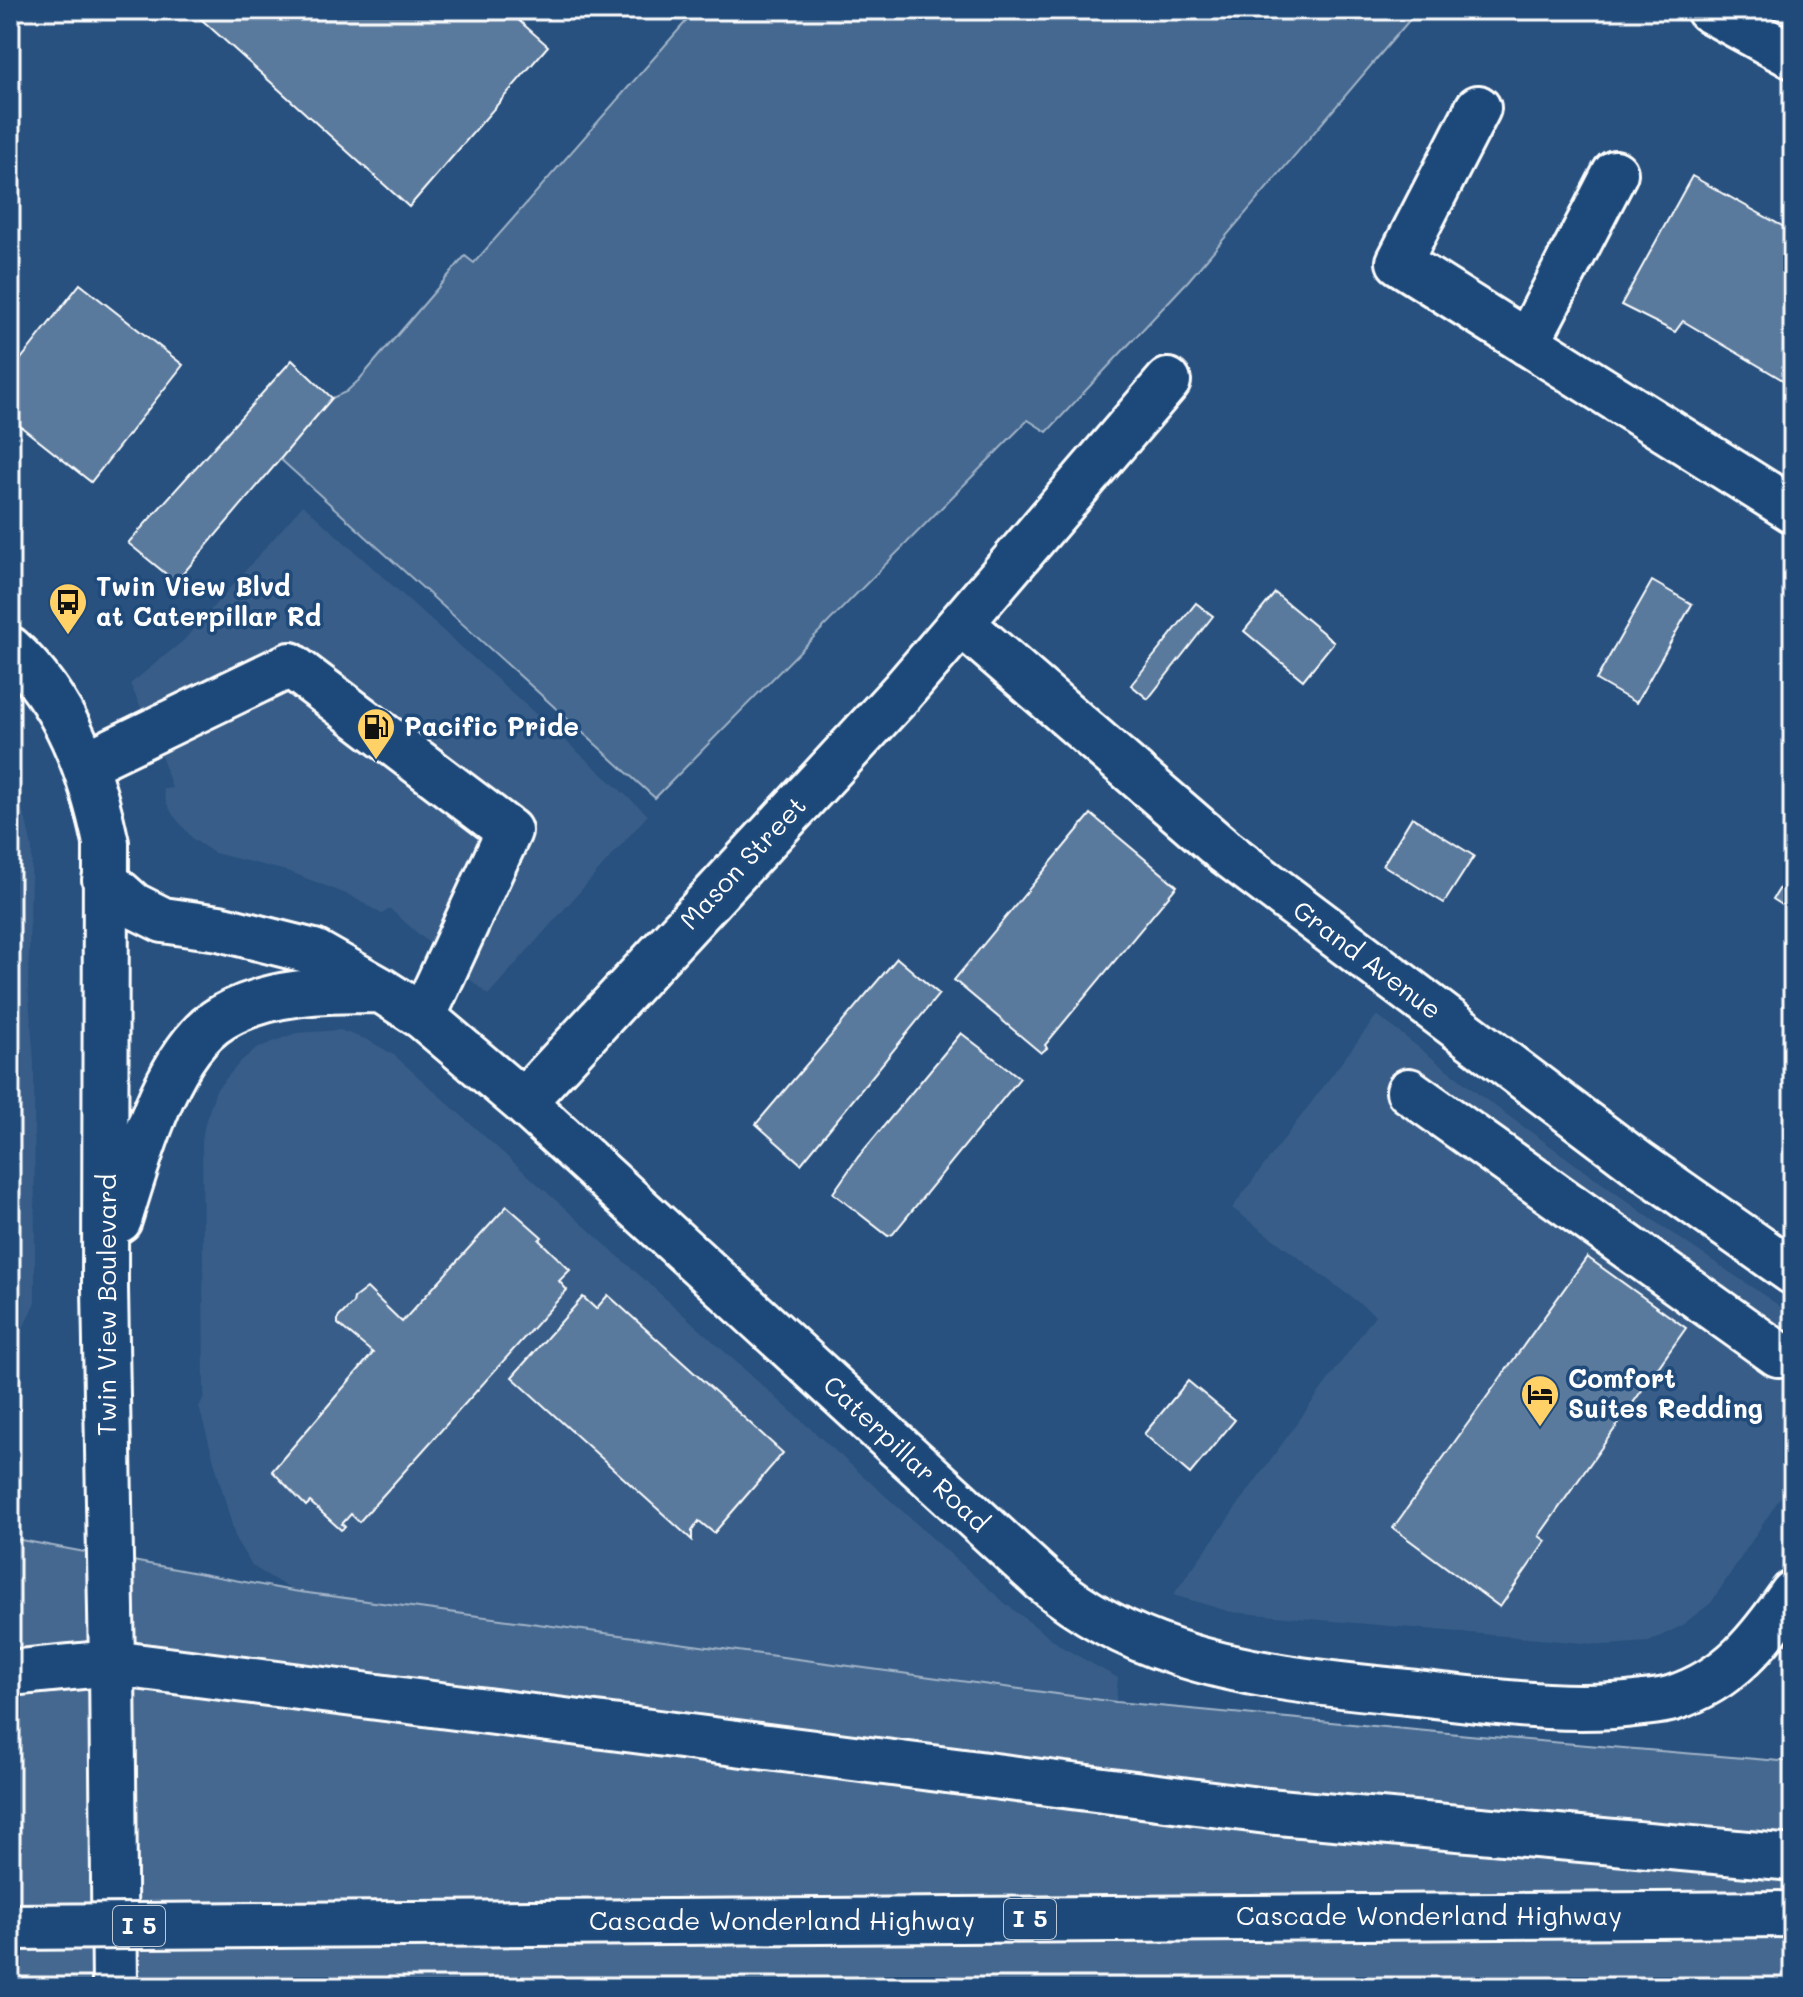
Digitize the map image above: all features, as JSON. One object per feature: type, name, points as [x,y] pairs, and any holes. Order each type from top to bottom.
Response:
[{"type":"main road","points":[[1709,10],[1793,56]]},
{"type":"main road","points":[[1478,108],[1399,262],[1793,510]]},
{"type":"main road","points":[[1527,343],[1615,173]]},
{"type":"main road","name":"Mason Street","points":[[523,1102],[902,692],[1168,381]]},
{"type":"main road","name":"Grand Avenue","points":[[961,623],[1224,851],[1639,1164],[1793,1272]]},
{"type":"main road","name":"Twin View Boulevard","points":[[10,649],[45,688],[73,736],[98,804],[106,843],[105,1289],[115,1987]]},
{"type":"main road","points":[[85,764],[290,665],[509,831],[423,1017]]},
{"type":"main road","name":"Caterpillar Road","points":[[105,880],[133,905],[163,920],[219,928],[314,952],[423,1017],[523,1102],[1043,1580],[1073,1605],[1118,1631],[1227,1668],[1280,1677],[1477,1700],[1562,1707],[1615,1707],[1671,1699],[1709,1682],[1738,1663],[1793,1593]]},
{"type":"main road","points":[[105,1289],[116,1230],[145,1139],[185,1055],[205,1030],[240,1009],[280,997],[323,990],[381,990]]},
{"type":"main road","points":[[1409,1091],[1778,1354]]},
{"type":"main road","points":[[10,1673],[112,1663],[1267,1811],[1793,1858]]},
{"type":"main road","name":"Cascade Wonderland Highway","points":[[10,1927],[1793,1914]]},
{"type":"shaded area","points":[[696,10],[1418,10],[1188,281],[1047,432],[1028,420],[655,798],[279,458],[332,398],[346,392],[359,380],[465,256],[474,263]]},
{"type":"shaded area","name":"Pacific Pride","points":[[303,505],[648,815],[488,995],[390,909],[382,914],[351,896],[290,872],[214,853],[193,839],[166,802],[163,789],[172,788],[156,740],[130,684],[183,641]]},
{"type":"shaded area","points":[[10,781],[26,820],[32,848],[28,985],[34,1061],[35,1302],[10,1357]]},
{"type":"shaded area","points":[[1377,1015],[1485,1099],[1660,1225],[1793,1315],[1793,1478],[1711,1603],[1681,1626],[1649,1642],[1606,1645],[1231,1612],[1173,1595],[1375,1315],[1232,1208]]},
{"type":"shaded area","points":[[340,1030],[368,1040],[394,1055],[1006,1604],[1062,1647],[1118,1678],[1116,1702],[293,1591],[252,1566],[236,1540],[199,1407],[204,1396],[202,1140],[216,1090],[257,1048],[296,1033]]},
{"type":"shaded area","points":[[10,1538],[293,1591],[1116,1702],[1793,1762],[1793,1987],[10,1987]]},
{"type":"building","points":[[191,10],[507,10],[548,46],[409,207]]},
{"type":"building","points":[[1692,176],[1793,232],[1793,386],[1683,321],[1675,332],[1621,305]]},
{"type":"building","points":[[80,284],[183,365],[91,482],[10,418],[10,373]]},
{"type":"building","points":[[292,360],[332,398],[176,582],[128,543]]},
{"type":"building","points":[[1652,581],[1692,604],[1636,703],[1596,680]]},
{"type":"building","points":[[1275,593],[1334,642],[1303,680],[1244,631]]},
{"type":"building","points":[[1196,603],[1213,616],[1148,699],[1131,685]]},
{"type":"building","points":[[1091,814],[1177,886],[1041,1053],[954,980]]},
{"type":"building","points":[[1412,817],[1474,856],[1444,903],[1383,865]]},
{"type":"building","points":[[1793,867],[1793,912],[1773,899]]},
{"type":"building","points":[[897,958],[939,994],[801,1164],[756,1124]]},
{"type":"building","points":[[961,1033],[1020,1078],[893,1234],[888,1236],[833,1193],[858,1157]]},
{"type":"building","points":[[507,1206],[542,1237],[539,1240],[570,1270],[559,1281],[567,1290],[359,1522],[351,1514],[341,1530],[310,1502],[306,1506],[272,1471],[373,1353],[338,1324],[338,1318],[367,1288],[402,1322]]},
{"type":"building","name":"Comfort Suites Redding","points":[[1587,1257],[1686,1328],[1539,1536],[1546,1541],[1500,1607],[1393,1528]]},
{"type":"building","points":[[608,1295],[783,1453],[714,1533],[699,1521],[692,1531],[692,1540],[512,1377],[583,1297],[596,1309]]},
{"type":"building","points":[[1188,1381],[1235,1420],[1190,1474],[1144,1434]]},
{"type":"place","name":"Twin View Blvd at Caterpillar Rd","points":[[68,636]]},
{"type":"place","name":"Pacific Pride","points":[[376,761]]},
{"type":"place","name":"Comfort Suites Redding","points":[[1540,1428]]}]
